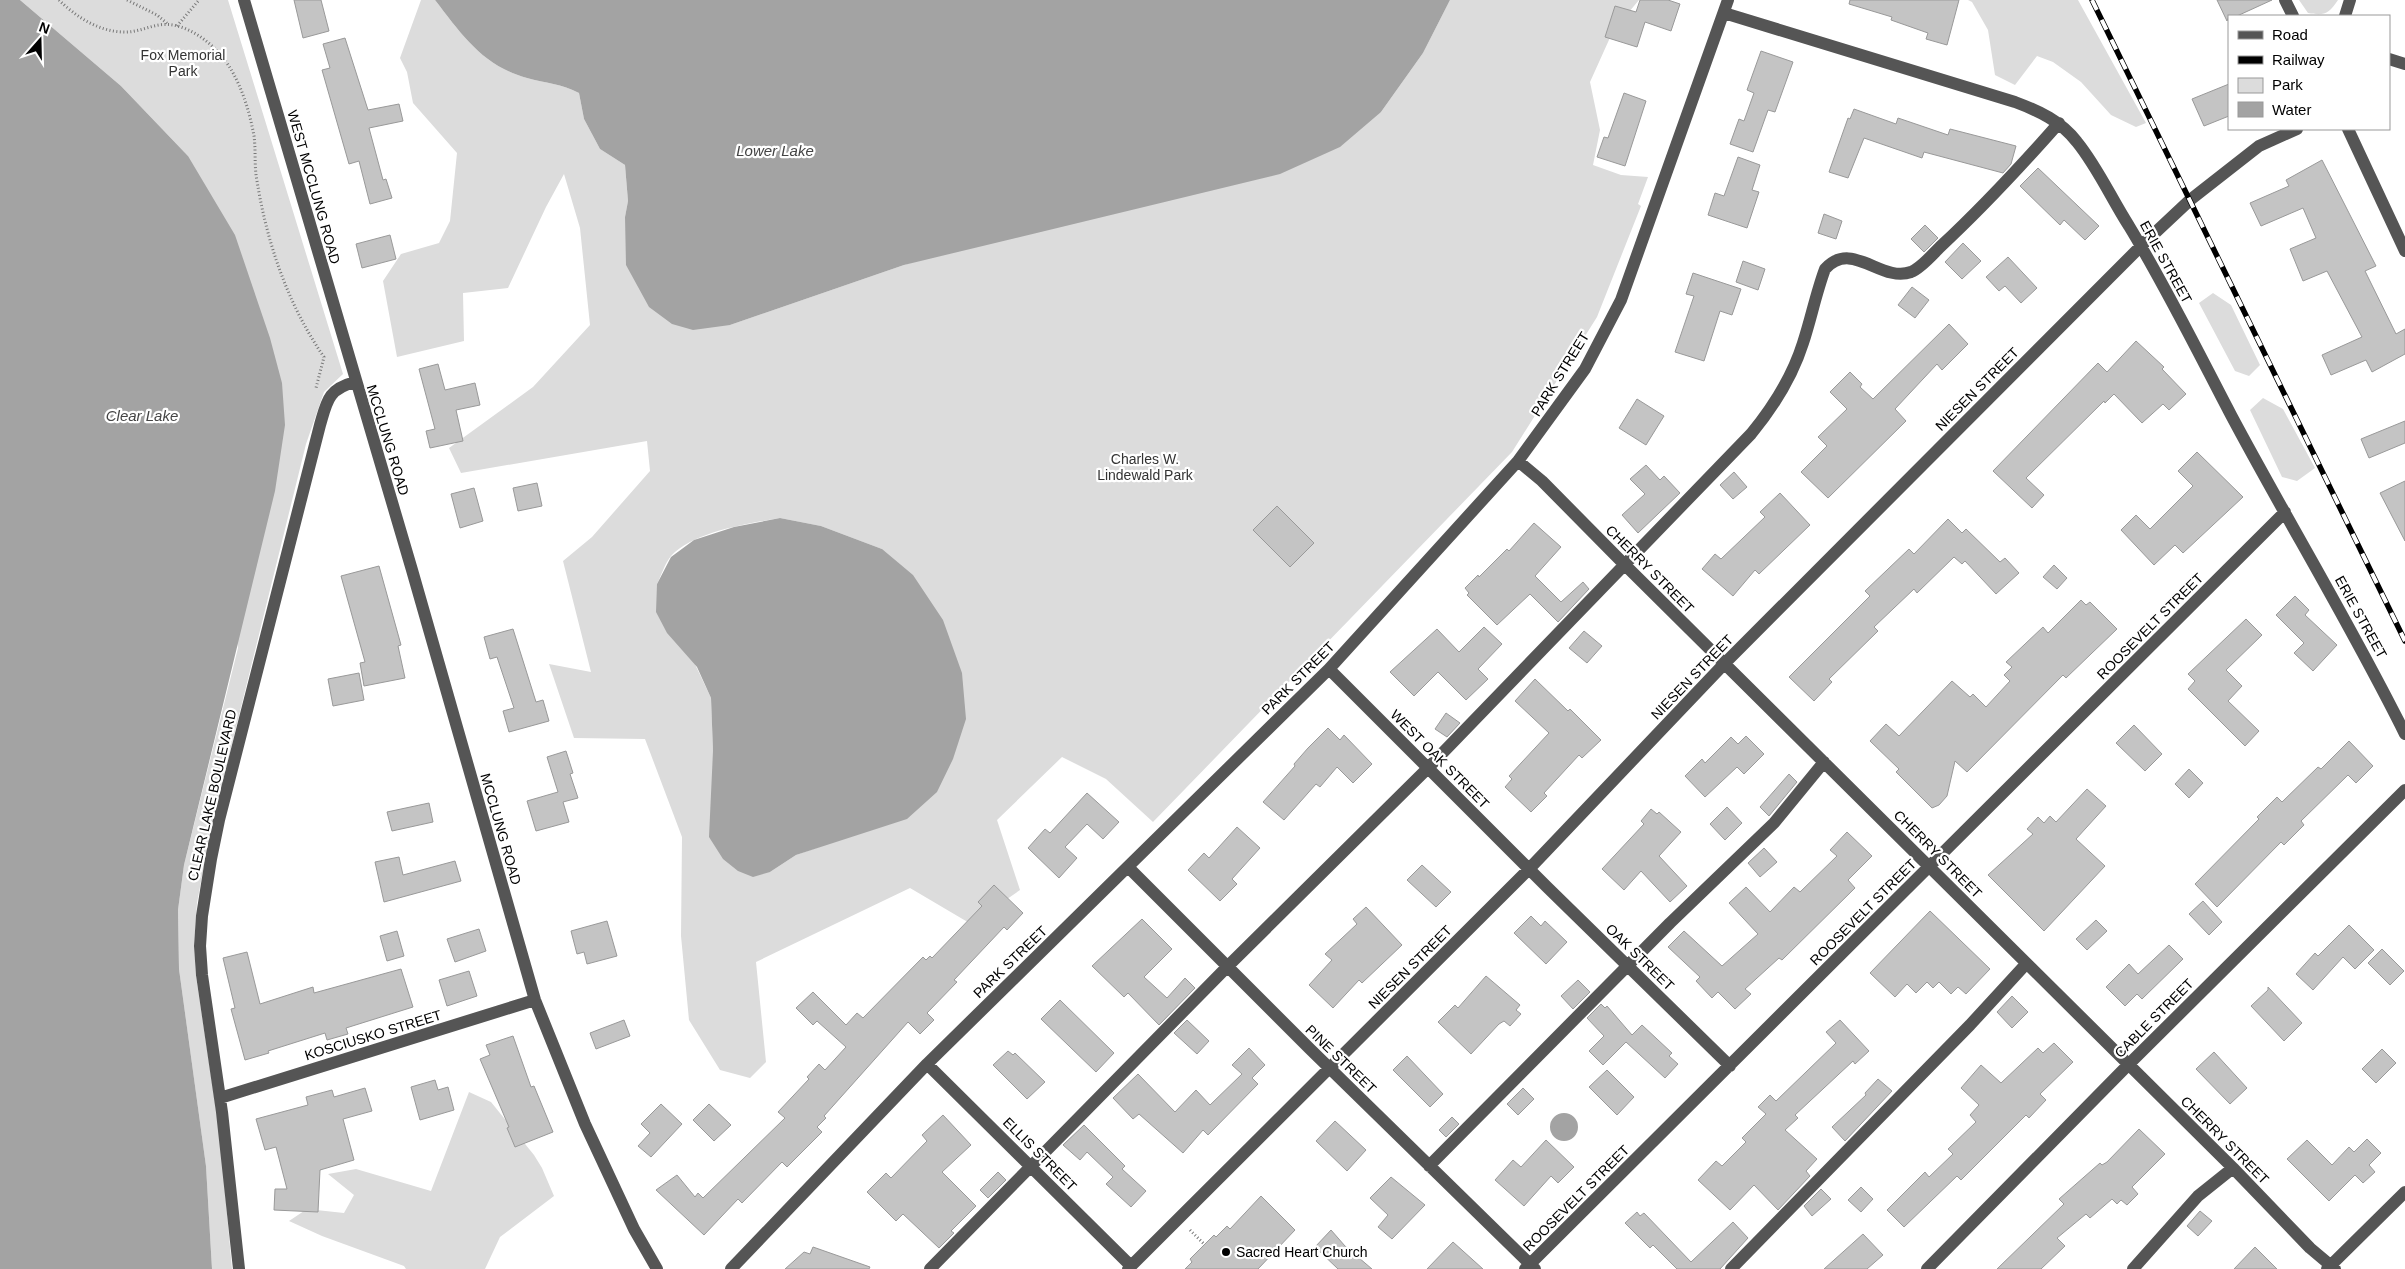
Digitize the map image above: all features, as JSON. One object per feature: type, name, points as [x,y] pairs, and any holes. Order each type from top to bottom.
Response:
[{"type":"street","name":"WEST MCCLUNG ROAD","points":[[244,0],[355,382]]},
{"type":"street","name":"PARK STREET","points":[[731,1269],[927,1064],[1129,868],[1329,669],[1518,461],[1584,369],[1621,300],[1728,0]]},
{"type":"street","points":[[2285,0],[2292,15]]},
{"type":"street","points":[[2344,15],[2350,0]]},
{"type":"street","name":"ERIE STREET","points":[[1724,13],[2015,102],[2059,122],[2077,142],[2104,181],[2142,245],[2267,482],[2366,656],[2405,734]]},
{"type":"street","points":[[2390,59],[2405,64]]},
{"type":"street","points":[[930,1269],[1228,966],[1428,768],[1751,434],[1773,408],[1785,386],[1803,344],[1818,287],[1825,269],[1832,261],[1842,257],[1895,273],[1911,272],[1955,233],[2059,122]]},
{"type":"street","name":"NIESEN STREET","points":[[1130,1267],[1529,870],[1725,663],[2142,245],[2190,200],[2259,146],[2295,130]]},
{"type":"street","points":[[2348,130],[2405,251]]},
{"type":"street","name":"MCCLUNG ROAD","points":[[355,382],[412,570],[535,1000],[585,1124],[634,1229],[657,1269]]},
{"type":"street","name":"CLEAR LAKE BOULEVARD","points":[[239,1269],[220,1098],[210,1035],[200,946],[210,859],[320,425],[329,396],[344,384],[355,382]]},
{"type":"street","name":"CHERRY STREET","points":[[1518,461],[1542,480],[1624,564],[2233,1168],[2331,1268]]},
{"type":"street","name":"ROOSEVELT STREET","points":[[1530,1268],[2285,512]]},
{"type":"street","name":"WEST OAK STREET","points":[[1329,669],[1529,870]]},
{"type":"street","points":[[1429,1166],[1627,966],[1774,823],[1824,762]]},
{"type":"street","name":"CABLE STREET","points":[[1927,1269],[2128,1065],[2405,790]]},
{"type":"street","name":"PINE STREET","points":[[1129,868],[1530,1268]]},
{"type":"street","name":"OAK STREET","points":[[1529,870],[1730,1066]]},
{"type":"street","points":[[1731,1269],[1970,1025],[2026,964]]},
{"type":"street","name":"KOSCIUSKO STREET","points":[[220,1098],[535,1000]]},
{"type":"street","name":"ELLIS STREET","points":[[927,1064],[1130,1267]]},
{"type":"street","points":[[2133,1269],[2198,1196],[2233,1168]]},
{"type":"street","points":[[2331,1268],[2405,1192]]},
{"type":"path","points":[[59,0],[80,17],[106,30],[134,31],[169,24]]},
{"type":"path","points":[[127,0],[158,15],[169,24],[198,35],[221,55],[240,87],[254,137],[256,180],[267,231],[286,286],[310,336],[324,357]]},
{"type":"path","points":[[176,26],[199,0]]},
{"type":"path","points":[[1178,1220],[1204,1244]]},
{"type":"green space","name":"Fox Memorial Park","points":[[20,0],[228,0],[343,374],[324,392],[306,444],[210,833],[197,903],[194,944],[196,976],[220,1136],[232,1269],[212,1269],[206,1166],[179,969],[178,910],[184,865],[238,648],[188,156],[121,86]]},
{"type":"green space","name":"Charles W. Lindewald Park","points":[[421,0],[435,0],[464,37],[498,66],[527,78],[579,93],[584,119],[600,149],[625,165],[628,201],[625,217],[730,325],[904,265],[1381,112],[1423,53],[1450,0],[1639,0],[1613,31],[1590,82],[1600,130],[1593,165],[1621,175],[1648,177],[1638,204],[1641,206],[1597,317],[1512,452],[1153,822],[1106,779],[1062,757],[997,820],[1020,890],[971,924],[910,888],[756,962],[766,1062],[750,1078],[720,1070],[689,1020],[681,936],[682,837],[645,739],[574,738],[549,664],[591,672],[563,561],[592,537],[650,471],[647,441],[461,473],[449,448],[533,387],[590,325],[580,228],[564,174],[546,207],[508,288],[463,293],[464,341],[397,357],[383,281],[401,254],[439,243],[450,221],[457,153],[413,103],[407,72],[400,58]],"holes":[[[780,518],[821,526],[882,549],[836,841],[796,855],[770,872],[713,751],[711,698],[657,584],[671,556],[681,547],[707,535],[737,526]]]},
{"type":"green space","points":[[1968,0],[2078,0],[2146,123],[2136,127],[2111,115],[2081,82],[2053,62],[2037,56],[2015,85],[1995,75],[1988,30],[1972,2]]},
{"type":"green space","points":[[2299,0],[2338,0],[2329,11],[2318,14],[2308,13]]},
{"type":"green space","points":[[2213,293],[2231,305],[2260,365],[2249,376],[2235,371],[2199,303]]},
{"type":"green space","points":[[2263,398],[2283,409],[2315,468],[2297,481],[2282,477],[2250,410]]},
{"type":"green space","points":[[469,1092],[491,1102],[534,1155],[554,1196],[500,1237],[485,1269],[406,1269],[404,1266],[322,1236],[289,1221],[307,1209],[344,1213],[354,1195],[328,1174],[356,1169],[431,1191]]},
{"type":"water","name":"Clear Lake","points":[[0,0],[20,0],[121,86],[188,156],[235,235],[270,338],[282,383],[285,425],[275,491],[184,865],[178,910],[179,969],[206,1166],[212,1269],[0,1269]]},
{"type":"water","name":"Lower Lake","points":[[435,0],[1450,0],[1423,53],[1381,112],[1340,147],[1280,174],[904,265],[730,325],[693,330],[672,324],[649,307],[626,265],[625,217],[628,201],[625,165],[600,149],[584,119],[579,93],[512,73],[498,66],[464,37]]},
{"type":"water","points":[[780,518],[821,526],[882,549],[913,575],[943,620],[962,673],[966,719],[953,759],[937,792],[907,819],[796,855],[770,872],[753,877],[738,871],[723,859],[709,837],[713,751],[711,698],[697,667],[667,633],[656,612],[657,584],[671,557],[694,540],[734,527]]},
{"type":"water","points":[[1564,1113],[1574,1117],[1578,1127],[1574,1137],[1564,1141],[1554,1137],[1550,1127],[1554,1117]]},
{"type":"building","points":[[294,0],[321,0],[329,31],[303,38]]},
{"type":"building","points":[[1640,0],[1668,0],[1680,4],[1671,31],[1645,22],[1637,47],[1605,37],[1615,6],[1636,12]]},
{"type":"building","points":[[1850,0],[1959,0],[1947,45],[1926,39],[1928,33],[1891,20],[1892,17],[1849,4]]},
{"type":"building","points":[[2217,0],[2272,0],[2239,15],[2228,15],[2227,21]]},
{"type":"building","points":[[345,38],[368,110],[399,104],[403,121],[369,128],[383,180],[386,179],[392,198],[370,204],[359,161],[349,164],[322,70],[330,68],[323,44]]},
{"type":"building","points":[[1761,51],[1793,62],[1775,112],[1768,110],[1753,152],[1730,144],[1739,119],[1744,121],[1754,93],[1747,90]]},
{"type":"building","points":[[2228,84],[2228,116],[2204,126],[2192,99]]},
{"type":"building","points":[[1624,93],[1646,101],[1625,166],[1597,157],[1604,137],[1608,138]]},
{"type":"building","points":[[1854,109],[1896,124],[1898,118],[1948,135],[1950,129],[2016,146],[2011,164],[2003,173],[1924,152],[1922,158],[1864,138],[1848,178],[1829,172],[1848,118],[1850,119]]},
{"type":"building","points":[[1738,157],[1760,165],[1752,190],[1759,192],[1747,228],[1708,215],[1715,193],[1724,196]]},
{"type":"building","points":[[2322,160],[2376,266],[2365,271],[2396,334],[2405,329],[2405,354],[2372,372],[2366,360],[2331,375],[2322,355],[2362,337],[2327,271],[2303,281],[2290,249],[2316,238],[2303,208],[2261,226],[2250,203],[2289,186],[2286,180]]},
{"type":"building","points":[[2038,168],[2099,226],[2085,240],[2064,220],[2060,225],[2020,186]]},
{"type":"building","points":[[1824,214],[1842,221],[1836,239],[1818,233]]},
{"type":"building","points":[[1925,225],[1938,238],[1924,252],[1911,239]]},
{"type":"building","points":[[390,235],[396,259],[362,268],[356,244]]},
{"type":"building","points":[[1963,243],[1981,261],[1962,279],[1945,262]]},
{"type":"building","points":[[2008,257],[2037,288],[2021,303],[2005,286],[1999,291],[1986,277]]},
{"type":"building","points":[[1743,261],[1765,269],[1758,290],[1736,282]]},
{"type":"building","points":[[1693,273],[1741,289],[1732,315],[1720,311],[1704,361],[1675,352],[1694,296],[1686,294]]},
{"type":"building","points":[[1912,287],[1929,300],[1915,318],[1898,305]]},
{"type":"building","points":[[1949,324],[1968,344],[1942,370],[1937,364],[1895,409],[1906,421],[1828,498],[1801,472],[1827,446],[1818,437],[1847,409],[1830,392],[1850,372],[1862,384],[1860,387],[1873,399]]},
{"type":"building","points":[[2136,341],[2164,367],[2162,369],[2186,394],[2169,410],[2163,404],[2142,423],[2114,394],[2105,403],[2104,401],[2026,478],[2044,495],[2032,508],[1993,471],[2098,363],[2107,372]]},
{"type":"building","points":[[438,364],[445,390],[475,383],[480,405],[456,410],[463,441],[430,448],[426,431],[435,429],[419,369]]},
{"type":"building","points":[[1637,399],[1664,416],[1646,445],[1619,428]]},
{"type":"building","points":[[2405,421],[2405,443],[2369,458],[2361,439]]},
{"type":"building","points":[[2197,452],[2243,497],[2183,553],[2175,545],[2154,565],[2121,530],[2136,515],[2150,529],[2193,486],[2178,471]]},
{"type":"building","points":[[1646,465],[1660,480],[1664,476],[1680,493],[1638,533],[1622,515],[1645,494],[1630,479]]},
{"type":"building","points":[[1734,472],[1747,487],[1733,499],[1720,485]]},
{"type":"building","points":[[2405,481],[2405,541],[2380,493]]},
{"type":"building","points":[[537,483],[542,506],[518,511],[513,488]]},
{"type":"building","points":[[474,488],[483,521],[460,528],[451,494]]},
{"type":"building","points":[[1780,493],[1810,525],[1759,574],[1755,570],[1733,596],[1702,569],[1715,554],[1721,559],[1765,517],[1760,512]]},
{"type":"building","points":[[1277,506],[1314,543],[1290,567],[1253,530]]},
{"type":"building","points":[[1948,519],[1962,533],[1966,529],[2000,562],[2005,558],[2019,573],[1996,594],[1965,561],[1962,564],[1954,557],[1917,593],[1914,589],[1874,627],[1878,631],[1829,679],[1832,682],[1814,701],[1789,677],[1870,596],[1865,591],[1909,549],[1914,554]]},
{"type":"building","points":[[1534,523],[1561,547],[1535,576],[1561,602],[1583,582],[1589,589],[1558,622],[1530,594],[1497,625],[1467,595],[1469,593],[1465,588],[1507,549],[1509,551]]},
{"type":"building","points":[[2054,565],[2067,578],[2057,589],[2043,577]]},
{"type":"building","points":[[379,566],[401,645],[398,646],[405,678],[364,686],[360,663],[365,662],[341,576]]},
{"type":"building","points":[[2295,596],[2309,610],[2305,615],[2337,645],[2313,671],[2294,653],[2304,643],[2276,615]]},
{"type":"building","points":[[2081,600],[2086,605],[2090,602],[2117,629],[2066,678],[2063,675],[1967,772],[1955,761],[1947,796],[1939,805],[1932,808],[1896,772],[1899,769],[1870,741],[1886,724],[1899,736],[1952,681],[1970,697],[1973,694],[1986,707],[2010,681],[2004,675],[2012,667],[2006,662],[2043,627],[2048,633]]},
{"type":"building","points":[[2246,619],[2262,635],[2226,670],[2242,686],[2228,701],[2259,731],[2245,746],[2188,689],[2195,681],[2188,674]]},
{"type":"building","points":[[1484,627],[1502,644],[1478,669],[1488,679],[1466,700],[1438,672],[1414,696],[1390,672],[1437,629],[1459,652]]},
{"type":"building","points":[[513,629],[536,702],[543,700],[549,721],[509,732],[503,711],[514,708],[497,657],[490,659],[484,637]]},
{"type":"building","points":[[1584,631],[1602,646],[1587,663],[1569,648]]},
{"type":"building","points":[[359,673],[364,700],[333,706],[328,679]]},
{"type":"building","points":[[1535,679],[1568,711],[1570,709],[1601,740],[1582,758],[1579,755],[1544,793],[1547,796],[1531,812],[1505,787],[1512,779],[1509,776],[1549,733],[1515,701]]},
{"type":"building","points":[[1446,713],[1460,723],[1447,737],[1435,729]]},
{"type":"building","points":[[2134,725],[2162,754],[2145,771],[2116,743]]},
{"type":"building","points":[[1328,728],[1340,740],[1344,735],[1372,764],[1353,783],[1337,767],[1320,787],[1316,784],[1284,820],[1263,802],[1295,766],[1294,764],[1308,748]]},
{"type":"building","points":[[1746,736],[1764,754],[1744,774],[1737,767],[1705,797],[1685,776],[1702,759],[1705,763],[1731,737],[1738,744]]},
{"type":"building","points":[[2349,741],[2373,766],[2356,783],[2348,775],[2301,821],[2304,825],[2284,845],[2281,842],[2217,907],[2195,884],[2259,819],[2257,817],[2277,797],[2282,802],[2318,767],[2321,769]]},
{"type":"building","points":[[566,751],[573,773],[570,774],[578,798],[563,802],[569,822],[536,831],[527,801],[558,792],[547,757]]},
{"type":"building","points":[[2189,769],[2203,783],[2189,798],[2175,784]]},
{"type":"building","points":[[1789,774],[1797,782],[1769,816],[1760,807]]},
{"type":"building","points":[[2087,789],[2106,806],[2076,839],[2105,866],[2044,931],[1988,875],[2033,834],[2027,829],[2038,817],[2044,823],[2050,816],[2056,822]]},
{"type":"building","points":[[1087,793],[1119,822],[1103,839],[1087,824],[1065,847],[1077,858],[1059,878],[1028,848],[1045,829],[1050,833]]},
{"type":"building","points":[[429,803],[433,822],[392,831],[387,812]]},
{"type":"building","points":[[1727,807],[1742,823],[1725,840],[1710,824]]},
{"type":"building","points":[[1651,809],[1657,814],[1659,812],[1681,832],[1659,856],[1687,886],[1670,902],[1641,871],[1624,890],[1602,869],[1644,824],[1641,821]]},
{"type":"building","points":[[1237,827],[1260,848],[1232,879],[1237,884],[1220,901],[1188,870],[1204,853],[1209,858]]},
{"type":"building","points":[[1847,832],[1872,856],[1848,880],[1855,888],[1782,960],[1779,958],[1745,989],[1751,994],[1735,1009],[1718,992],[1712,998],[1696,981],[1700,977],[1668,947],[1684,931],[1722,966],[1758,934],[1729,903],[1746,887],[1770,912],[1794,887],[1800,892],[1837,856],[1830,850]]},
{"type":"building","points":[[1764,848],[1777,862],[1760,877],[1748,863]]},
{"type":"building","points":[[399,857],[403,875],[455,861],[461,881],[384,902],[375,862]]},
{"type":"building","points":[[1422,865],[1451,892],[1436,907],[1407,880]]},
{"type":"building","points":[[994,885],[1023,913],[1007,930],[1004,927],[954,980],[957,982],[927,1013],[934,1020],[920,1034],[908,1022],[824,1116],[826,1118],[817,1127],[822,1132],[787,1167],[782,1162],[742,1203],[738,1199],[704,1235],[656,1190],[677,1175],[695,1197],[698,1193],[703,1198],[785,1118],[778,1112],[809,1079],[807,1077],[819,1064],[825,1070],[846,1047],[817,1021],[813,1025],[796,1008],[813,992],[846,1025],[857,1013],[863,1018],[923,957],[926,960],[930,956],[932,958],[982,906],[978,902]]},
{"type":"building","points":[[2203,901],[2222,922],[2209,935],[2189,914]]},
{"type":"building","points":[[1366,907],[1402,945],[1362,983],[1359,980],[1333,1008],[1309,985],[1332,960],[1325,954],[1357,924],[1353,919]]},
{"type":"building","points":[[1930,911],[1990,969],[1966,994],[1958,987],[1951,994],[1939,982],[1933,988],[1927,982],[1916,993],[1907,984],[1895,997],[1870,973]]},
{"type":"building","points":[[1531,916],[1541,926],[1545,921],[1567,942],[1546,964],[1514,933]]},
{"type":"building","points":[[1142,919],[1172,949],[1144,977],[1167,998],[1185,978],[1195,988],[1159,1025],[1128,993],[1124,997],[1092,966]]},
{"type":"building","points":[[2096,920],[2107,931],[2087,950],[2076,939]]},
{"type":"building","points":[[607,921],[617,956],[587,964],[584,952],[577,954],[571,931]]},
{"type":"building","points":[[2349,925],[2374,950],[2355,969],[2343,957],[2313,990],[2296,974],[2315,953],[2318,956]]},
{"type":"building","points":[[479,929],[486,951],[455,962],[447,939]]},
{"type":"building","points":[[397,931],[404,956],[387,961],[380,936]]},
{"type":"building","points":[[2169,945],[2183,959],[2142,999],[2137,994],[2125,1006],[2106,987],[2129,964],[2138,974]]},
{"type":"building","points":[[2382,949],[2404,971],[2390,985],[2368,963]]},
{"type":"building","points":[[247,952],[260,1004],[313,987],[314,993],[401,969],[413,1007],[346,1028],[348,1034],[327,1040],[325,1033],[245,1060],[231,1009],[235,1008],[223,958]]},
{"type":"building","points":[[469,971],[477,996],[447,1006],[439,980]]},
{"type":"building","points":[[1486,976],[1520,1005],[1516,1010],[1521,1014],[1510,1026],[1504,1021],[1499,1024],[1471,1054],[1438,1022],[1455,1005],[1458,1008]]},
{"type":"building","points":[[1578,980],[1590,992],[1573,1009],[1561,996]]},
{"type":"building","points":[[2268,987],[2302,1023],[2284,1041],[2251,1006],[2268,990]]},
{"type":"building","points":[[2012,996],[2028,1012],[2012,1028],[1997,1012]]},
{"type":"building","points":[[1060,1000],[1114,1053],[1096,1072],[1041,1019]]},
{"type":"building","points":[[1601,1004],[1605,1008],[1607,1006],[1632,1035],[1642,1025],[1672,1053],[1669,1056],[1678,1064],[1665,1078],[1626,1042],[1603,1065],[1589,1051],[1604,1036],[1587,1018]]},
{"type":"building","points":[[624,1020],[630,1036],[596,1049],[590,1033]]},
{"type":"building","points":[[1187,1020],[1209,1041],[1197,1054],[1174,1033]]},
{"type":"building","points":[[1840,1020],[1869,1051],[1855,1064],[1853,1061],[1795,1115],[1798,1118],[1785,1130],[1817,1159],[1806,1171],[1810,1176],[1778,1210],[1754,1185],[1730,1210],[1698,1180],[1716,1161],[1722,1166],[1746,1142],[1742,1138],[1766,1114],[1758,1107],[1770,1095],[1776,1101],[1836,1043],[1826,1032]]},
{"type":"building","points":[[513,1036],[531,1087],[534,1086],[553,1132],[515,1147],[507,1128],[509,1127],[480,1059],[490,1055],[486,1045]]},
{"type":"building","points":[[2054,1043],[2073,1062],[2040,1094],[2046,1100],[2029,1118],[2026,1115],[1961,1180],[1957,1176],[1904,1227],[1887,1210],[1925,1172],[1929,1177],[1953,1154],[1948,1149],[1976,1122],[1970,1115],[1979,1105],[1961,1088],[1981,1065],[2001,1083],[2038,1048],[2043,1053]]},
{"type":"building","points":[[1249,1048],[1265,1065],[1252,1078],[1258,1084],[1208,1135],[1203,1130],[1183,1153],[1139,1114],[1133,1119],[1113,1098],[1138,1074],[1175,1112],[1196,1090],[1210,1105],[1242,1074],[1232,1065]]},
{"type":"building","points":[[2382,1049],[2396,1063],[2376,1083],[2362,1069]]},
{"type":"building","points":[[1008,1051],[1013,1055],[1015,1053],[1045,1082],[1027,1099],[993,1065]]},
{"type":"building","points":[[2214,1052],[2247,1088],[2230,1104],[2196,1069]]},
{"type":"building","points":[[1407,1056],[1443,1094],[1430,1107],[1393,1070]]},
{"type":"building","points":[[1607,1070],[1634,1097],[1617,1115],[1589,1087]]},
{"type":"building","points":[[1878,1079],[1892,1091],[1845,1141],[1832,1127],[1866,1095],[1865,1093]]},
{"type":"building","points":[[435,1080],[438,1090],[448,1087],[454,1110],[420,1120],[411,1087]]},
{"type":"building","points":[[365,1088],[372,1111],[343,1119],[354,1160],[320,1170],[318,1212],[274,1210],[275,1189],[287,1189],[276,1147],[265,1150],[256,1119],[308,1105],[306,1097],[332,1090],[334,1097]]},
{"type":"building","points":[[1523,1088],[1534,1099],[1518,1115],[1507,1104]]},
{"type":"building","points":[[661,1104],[682,1124],[651,1157],[638,1146],[650,1133],[641,1124]]},
{"type":"building","points":[[709,1104],[731,1125],[714,1141],[693,1120]]},
{"type":"building","points":[[943,1115],[971,1145],[942,1172],[976,1206],[951,1231],[954,1233],[939,1248],[903,1214],[896,1221],[867,1192],[886,1173],[891,1178],[927,1141],[922,1135]]},
{"type":"building","points":[[1452,1117],[1459,1124],[1446,1137],[1439,1130]]},
{"type":"building","points":[[1335,1121],[1366,1150],[1347,1171],[1316,1141]]},
{"type":"building","points":[[1084,1125],[1125,1166],[1122,1169],[1146,1191],[1131,1207],[1106,1184],[1113,1177],[1087,1152],[1080,1160],[1063,1145]]},
{"type":"building","points":[[2139,1129],[2165,1154],[2132,1187],[2138,1194],[2127,1205],[2121,1200],[2117,1204],[2112,1199],[2090,1218],[2086,1214],[2057,1238],[2065,1246],[2041,1269],[1997,1269],[2064,1204],[2059,1199],[2100,1163],[2102,1165],[2107,1162]]},
{"type":"building","points":[[2367,1139],[2381,1153],[2369,1165],[2375,1172],[2363,1183],[2355,1175],[2329,1201],[2287,1159],[2307,1140],[2332,1165],[2349,1147],[2354,1152]]},
{"type":"building","points":[[1546,1140],[1574,1167],[1558,1183],[1551,1176],[1524,1206],[1495,1180],[1513,1160],[1521,1167]]},
{"type":"building","points":[[998,1172],[1006,1180],[988,1198],[980,1190]]},
{"type":"building","points":[[1391,1177],[1425,1205],[1392,1239],[1378,1227],[1388,1215],[1370,1198]]},
{"type":"building","points":[[1861,1187],[1873,1199],[1861,1212],[1848,1200]]},
{"type":"building","points":[[1821,1189],[1831,1199],[1812,1216],[1804,1206]]},
{"type":"building","points":[[1261,1196],[1295,1230],[1258,1269],[1185,1269],[1192,1262],[1190,1259],[1214,1235],[1216,1237],[1227,1226],[1230,1229]]},
{"type":"building","points":[[2200,1211],[2212,1221],[2198,1236],[2187,1226]]},
{"type":"building","points":[[1637,1212],[1640,1216],[1644,1213],[1691,1262],[1733,1222],[1748,1238],[1720,1269],[1677,1269],[1653,1245],[1650,1248],[1625,1223]]},
{"type":"building","points":[[1331,1230],[1345,1246],[1372,1269],[1338,1269],[1315,1247]]},
{"type":"building","points":[[1863,1234],[1883,1255],[1867,1269],[1824,1269]]},
{"type":"building","points":[[1453,1242],[1483,1269],[1427,1269]]},
{"type":"building","points":[[813,1247],[870,1267],[869,1269],[785,1269],[804,1252],[810,1254]]},
{"type":"building","points":[[2255,1247],[2277,1269],[2234,1269]]},
{"type":"railway","points":[[2092,0],[2405,641]]},
{"type":"place","name":"Sacred Heart Church","points":[[1226,1252]]}]
